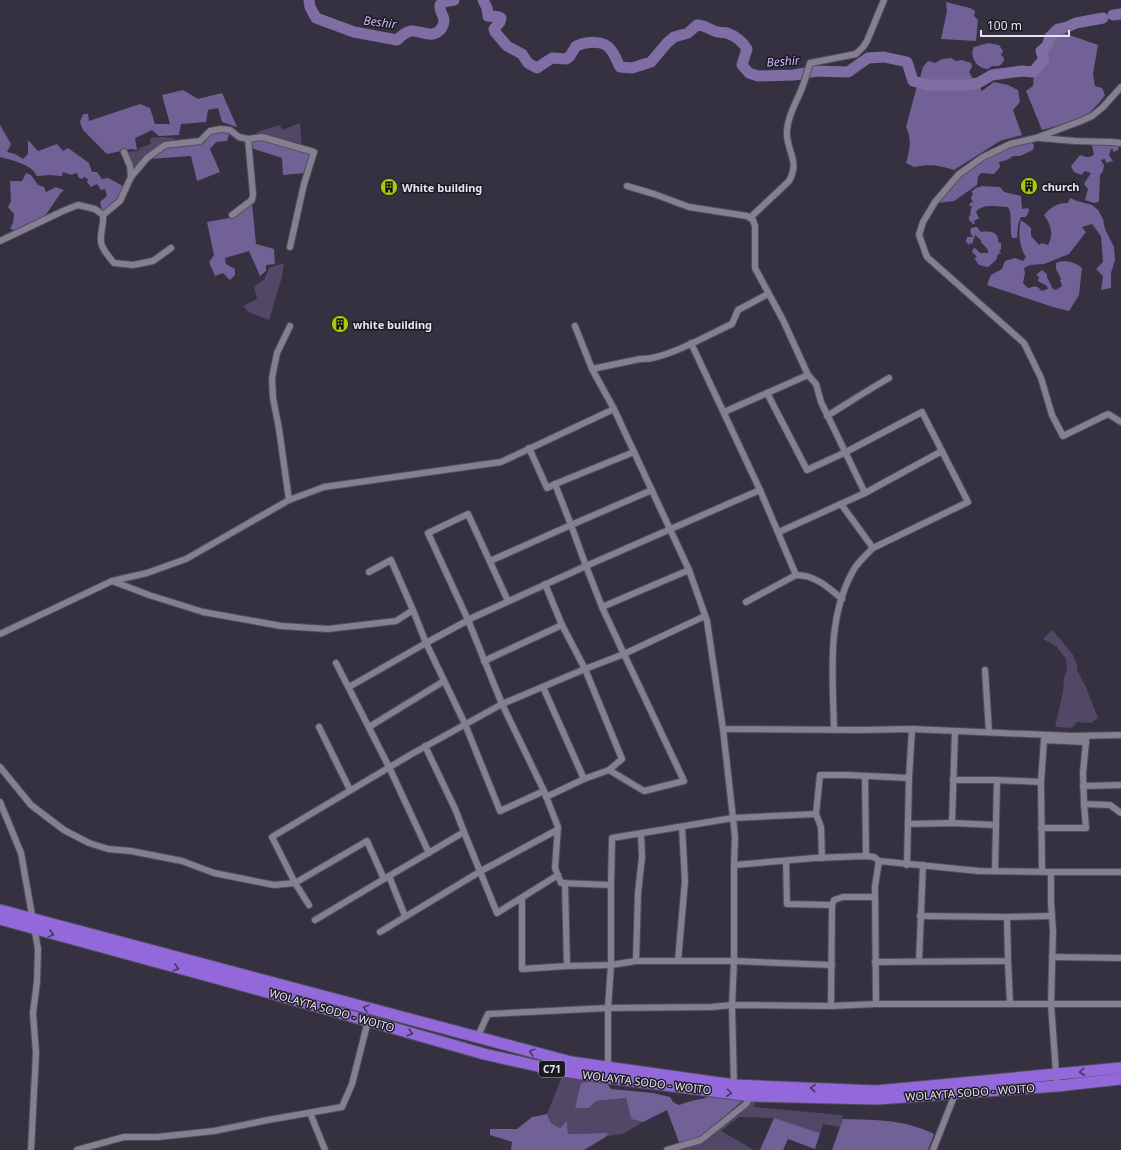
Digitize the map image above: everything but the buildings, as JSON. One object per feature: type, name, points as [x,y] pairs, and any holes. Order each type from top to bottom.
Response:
[{"type":"highway","name":"WOLAYTA SODO - WOITO","points":[[0,910],[33,925],[484,1054],[544,1067],[734,1085],[876,1091],[1056,1080],[1121,1079]]},
{"type":"highway","name":"WOLAYTA SODO - WOITO","points":[[0,919],[33,925],[453,1031],[607,1073],[751,1096],[877,1099],[955,1094],[1056,1080],[1121,1068]]},
{"type":"highway","points":[[450,1044],[453,1031]]},
{"type":"street","points":[[751,217],[789,181],[793,174],[794,164],[787,141],[787,130],[794,106],[805,81],[810,62],[856,54],[867,41],[884,0]]},
{"type":"street","points":[[1121,87],[1103,107],[1092,116],[1036,138],[1010,144],[983,157],[960,174],[935,202],[923,222],[919,235],[923,250],[927,257],[1024,343],[1041,378],[1052,415],[1063,436],[1108,414],[1121,422]]},
{"type":"street","points":[[103,215],[120,201],[132,177],[147,158],[165,145],[200,141],[210,131],[221,129],[230,130],[239,137],[248,139],[262,138],[314,152],[304,184],[290,247]]},
{"type":"street","points":[[1036,138],[1121,143]]},
{"type":"street","points":[[232,215],[252,200],[254,194],[248,139]]},
{"type":"street","points":[[124,152],[130,166],[132,177]]},
{"type":"street","points":[[627,186],[690,207],[751,217]]},
{"type":"street","points":[[0,241],[78,205],[95,209],[103,215],[104,224],[100,239],[101,245],[114,263],[133,265],[153,261],[171,248]]},
{"type":"street","points":[[751,217],[755,226],[756,268],[766,286],[768,294],[783,320],[808,375],[816,384],[821,402],[865,493]]},
{"type":"street","points":[[592,369],[640,359],[648,360],[656,358],[732,324],[738,310],[768,294]]},
{"type":"street","points":[[290,326],[277,353],[272,378],[273,398],[280,429],[290,500]]},
{"type":"street","points":[[575,326],[592,369],[614,409],[689,570],[707,621],[723,729],[733,818],[734,1085]]},
{"type":"street","points":[[691,343],[760,490],[796,575]]},
{"type":"street","points":[[724,412],[808,375]]},
{"type":"street","points":[[828,416],[864,392],[889,378]]},
{"type":"street","points":[[767,393],[807,470],[846,452],[922,412],[968,502],[873,548],[853,570],[844,589],[837,616],[833,651],[834,730]]},
{"type":"street","points":[[0,634],[112,581],[148,574],[186,559],[290,500],[324,487],[501,462],[614,409]]},
{"type":"street","points":[[529,448],[547,488],[634,452]]},
{"type":"street","points":[[778,532],[865,493],[942,451]]},
{"type":"street","points":[[555,484],[602,607],[684,781],[644,791],[609,770]]},
{"type":"street","points":[[490,561],[652,490]]},
{"type":"street","points":[[349,687],[468,620],[545,584],[760,490]]},
{"type":"street","points":[[841,504],[873,548]]},
{"type":"street","points":[[508,601],[468,514],[428,533],[468,620],[502,704],[545,794],[558,830],[555,868],[561,883],[611,885]]},
{"type":"street","points":[[369,572],[391,560],[426,643],[465,724],[500,811],[609,770],[622,760],[585,669],[562,625],[545,584]]},
{"type":"street","points":[[602,607],[689,570]]},
{"type":"street","points":[[746,602],[796,575],[805,575],[815,579],[827,586],[842,599]]},
{"type":"street","points":[[112,581],[149,596],[203,612],[282,626],[328,629],[396,621],[413,610]]},
{"type":"street","points":[[309,905],[295,883],[272,837],[425,746],[502,704],[624,654],[705,616]]},
{"type":"street","points":[[484,661],[562,625]]},
{"type":"street","points":[[336,663],[389,767],[429,853]]},
{"type":"street","points":[[985,670],[989,732]]},
{"type":"street","points":[[369,727],[444,681]]},
{"type":"street","points":[[543,686],[584,779]]},
{"type":"street","points":[[319,727],[350,790]]},
{"type":"street","points":[[723,729],[912,729],[989,732],[1086,739]]},
{"type":"street","points":[[907,864],[912,729]]},
{"type":"street","points":[[952,823],[955,731]]},
{"type":"street","points":[[1042,871],[1041,782],[1044,740],[1086,739],[1121,735]]},
{"type":"street","points":[[1042,828],[1086,828],[1083,786],[1086,739]]},
{"type":"street","points":[[425,746],[456,811],[497,913],[558,875]]},
{"type":"street","points":[[0,767],[31,805],[64,830],[89,843],[108,849],[131,851],[182,861],[214,873],[274,885],[295,883],[367,841],[405,916]]},
{"type":"street","points":[[822,858],[821,827],[816,814],[820,775],[909,778]]},
{"type":"street","points":[[866,776],[866,856]]},
{"type":"street","points":[[953,780],[1041,782]]},
{"type":"street","points":[[995,871],[997,780]]},
{"type":"street","points":[[1083,786],[1121,785]]},
{"type":"street","points":[[0,802],[21,853],[38,949],[37,982],[33,1013],[36,1053],[31,1150]]},
{"type":"street","points":[[1084,804],[1110,805],[1121,813]]},
{"type":"street","points":[[607,1073],[608,1008],[611,965],[612,838],[733,818],[816,814]]},
{"type":"street","points":[[908,824],[952,823],[996,825]]},
{"type":"street","points":[[678,961],[685,881],[682,827]]},
{"type":"street","points":[[380,932],[481,871],[558,830]]},
{"type":"street","points":[[315,920],[464,832]]},
{"type":"street","points":[[636,961],[638,893],[642,857],[641,834]]},
{"type":"street","points":[[734,865],[866,856],[874,857],[879,861],[979,871],[1121,872]]},
{"type":"street","points":[[786,861],[786,904],[832,904]]},
{"type":"street","points":[[876,1004],[875,886],[879,861]]},
{"type":"street","points":[[919,961],[922,865]]},
{"type":"street","points":[[1051,872],[1053,931],[1051,1004],[1056,1080]]},
{"type":"street","points":[[565,883],[567,966]]},
{"type":"street","points":[[831,1006],[832,904],[834,900],[844,898],[875,897]]},
{"type":"street","points":[[522,898],[522,969],[611,965],[636,961],[734,961],[832,965]]},
{"type":"street","points":[[920,916],[1052,916]]},
{"type":"street","points":[[1007,917],[1010,1004]]},
{"type":"street","points":[[1052,957],[1121,958]]},
{"type":"street","points":[[875,962],[1008,961]]},
{"type":"street","points":[[478,1038],[488,1014],[608,1008],[711,1007],[733,1005],[831,1006],[876,1004],[1121,1004]]},
{"type":"street","points":[[77,1150],[124,1137],[157,1137],[214,1131],[342,1107],[354,1077],[368,1021]]},
{"type":"street","points":[[933,1150],[955,1094]]},
{"type":"street","points":[[667,1150],[701,1140],[746,1104],[751,1096]]},
{"type":"street","points":[[310,1113],[325,1150]]},
{"type":"shaded area","points":[[946,2],[970,8],[975,11],[974,16],[978,20],[976,41],[941,39],[947,11]]},
{"type":"shaded area","points":[[1058,31],[1098,45],[1093,74],[1095,86],[1102,88],[1105,95],[1087,115],[1042,130],[1026,91],[1033,86],[1034,73],[1045,60],[1042,51]]},
{"type":"shaded area","points":[[988,43],[999,45],[1003,51],[1001,55],[1004,58],[1004,61],[999,66],[992,66],[988,69],[980,67],[977,64],[973,58],[973,51],[974,47]]},
{"type":"shaded area","points":[[951,58],[956,61],[962,60],[971,63],[972,67],[969,72],[975,82],[947,85],[931,84],[919,81],[923,67],[928,61],[935,63],[942,59]]},
{"type":"shaded area","points":[[918,82],[929,87],[979,85],[982,91],[994,82],[1008,85],[1018,90],[1020,102],[1013,110],[1022,135],[1000,141],[954,170],[934,166],[914,167],[906,163],[910,145],[906,127]]},
{"type":"shaded area","points":[[183,90],[198,99],[222,93],[237,127],[222,122],[218,108],[208,110],[206,122],[181,124],[179,135],[159,136],[152,130],[135,138],[137,150],[131,149],[107,154],[83,130],[80,122],[83,114],[88,114],[89,121],[140,104],[150,108],[155,124],[170,124],[162,95]]},
{"type":"shaded area","points":[[300,123],[302,147],[256,136],[257,132],[280,125],[282,130]]},
{"type":"shaded area","points":[[0,125],[11,144],[7,152],[15,154],[23,159],[28,154],[28,140],[38,151],[57,144],[63,151],[68,148],[89,163],[92,172],[97,172],[102,179],[108,178],[123,186],[118,200],[107,212],[102,211],[100,202],[107,196],[105,189],[101,190],[97,184],[91,187],[87,182],[88,179],[84,177],[82,179],[75,173],[72,175],[63,172],[62,176],[37,176],[26,165],[0,157]]},
{"type":"shaded area","points":[[223,131],[230,132],[227,141],[216,142],[210,149],[220,172],[197,181],[191,156],[149,159],[167,147],[204,143],[211,133]]},
{"type":"shaded area","points":[[150,138],[174,138],[175,142],[162,145],[133,173],[126,152],[138,151],[140,148],[151,144]]},
{"type":"shaded area","points":[[261,138],[313,153],[305,173],[283,175],[282,158],[251,148],[250,140]]},
{"type":"shaded area","points":[[1029,139],[1034,145],[1033,150],[1020,156],[1013,156],[1007,160],[999,162],[1000,167],[994,174],[981,173],[978,177],[977,185],[954,201],[938,203],[960,175],[986,156]]},
{"type":"shaded area","points":[[1094,143],[1119,147],[1118,150],[1113,152],[1113,149],[1111,149],[1109,155],[1113,161],[1106,163],[1105,159],[1101,160],[1104,165],[1103,171],[1100,175],[1099,202],[1094,203],[1085,200],[1088,189],[1084,184],[1091,173],[1085,171],[1081,175],[1074,172],[1071,166],[1080,155],[1090,157],[1094,155],[1092,145]]},
{"type":"shaded area","points":[[26,173],[31,175],[38,185],[44,187],[46,192],[56,187],[64,190],[45,216],[19,231],[10,229],[13,223],[14,214],[8,207],[11,201],[10,181],[22,181]]},
{"type":"shaded area","points":[[982,186],[1000,187],[1004,192],[1021,196],[1022,209],[1028,208],[1029,211],[1026,217],[1021,217],[1018,225],[1017,238],[1012,238],[1008,207],[982,207],[976,212],[979,218],[974,221],[975,224],[969,220],[972,206],[969,206],[970,203],[973,202],[971,198],[973,193],[971,192]]},
{"type":"shaded area","points":[[1070,198],[1092,205],[1098,210],[1103,219],[1105,229],[1114,247],[1115,260],[1111,273],[1111,288],[1101,290],[1103,276],[1096,269],[1103,262],[1101,236],[1092,224],[1082,227],[1086,232],[1069,254],[1044,264],[1030,265],[1024,268],[1025,273],[1023,283],[1028,288],[1036,286],[1042,291],[1048,289],[1047,286],[1038,281],[1039,277],[1036,275],[1042,270],[1047,274],[1053,289],[1056,290],[1062,286],[1061,279],[1056,269],[1056,263],[1062,261],[1069,262],[1082,268],[1079,295],[1069,311],[987,285],[991,275],[1002,269],[1005,261],[1015,258],[1023,261],[1026,257],[1022,249],[1020,239],[1021,220],[1031,228],[1031,236],[1039,245],[1042,243],[1048,245],[1051,237],[1051,230],[1044,215],[1054,206],[1068,203]]},
{"type":"shaded area","points":[[252,203],[256,244],[274,249],[275,264],[266,265],[266,271],[260,276],[249,251],[225,258],[226,264],[235,269],[235,275],[230,280],[223,273],[215,276],[209,262],[214,255],[207,222],[235,217]]},
{"type":"shaded area","points":[[977,227],[981,232],[993,232],[998,238],[998,242],[1001,243],[1001,249],[999,251],[1001,253],[998,254],[996,260],[988,267],[979,265],[974,258],[977,257],[972,252],[975,248],[980,253],[988,253],[988,250],[981,240],[975,235],[972,244],[970,243],[969,245],[966,242],[967,237],[973,237],[970,232],[971,228]]},
{"type":"shaded area","points":[[284,263],[282,277],[269,320],[248,312],[243,306],[257,299],[254,286],[264,280],[269,268]]},
{"type":"shaded area","points":[[1052,630],[1073,655],[1077,664],[1077,670],[1086,687],[1098,718],[1091,723],[1077,722],[1072,728],[1055,727],[1063,691],[1064,678],[1067,670],[1066,659],[1056,646],[1043,639]]},
{"type":"shaded area","points":[[567,1064],[598,1071],[578,1096],[575,1108],[589,1108],[596,1101],[626,1098],[631,1119],[643,1122],[623,1134],[607,1136],[608,1133],[568,1134],[567,1121],[560,1128],[551,1123],[547,1114]]},
{"type":"shaded area","points":[[598,1071],[611,1089],[653,1093],[670,1097],[673,1102],[679,1105],[706,1098],[710,1092],[748,1096],[703,1135],[692,1140],[679,1142],[667,1110],[643,1122],[631,1119],[626,1098],[596,1101],[589,1108],[575,1108],[581,1083],[589,1082]]},
{"type":"shaded area","points":[[758,1089],[754,1107],[842,1115],[843,1119],[840,1127],[823,1124],[820,1133],[774,1118],[739,1117],[721,1131],[754,1150],[663,1150],[679,1142],[692,1140],[703,1135]]},
{"type":"shaded area","points":[[547,1114],[551,1123],[560,1128],[567,1121],[568,1134],[608,1133],[607,1136],[584,1150],[511,1150],[512,1142],[490,1135],[490,1129],[517,1129],[532,1117]]},
{"type":"shaded area","points":[[774,1118],[820,1133],[815,1149],[788,1139],[783,1150],[760,1150]]},
{"type":"shaded area","points":[[843,1119],[890,1121],[911,1125],[934,1134],[928,1150],[832,1150]]},
{"type":"waterway","name":"Beshir","points":[[309,0],[310,7],[316,18],[354,32],[397,40],[405,33],[411,31],[426,34],[434,34],[438,32],[442,28],[444,21],[440,10],[440,5],[443,2],[454,0]]},
{"type":"waterway","name":"Beshir","points":[[483,0],[487,8],[488,16],[496,16],[501,18],[500,22],[494,29],[495,32],[507,46],[522,54],[528,63],[537,68],[552,58],[566,59],[570,56],[576,46],[595,42],[604,44],[608,47],[614,54],[620,67],[632,68],[651,62],[674,37],[688,33],[697,25],[727,33],[743,44],[747,49],[742,65],[749,73],[758,76],[794,75],[816,71],[848,72],[868,58],[884,57],[907,62],[913,81],[928,85],[968,85],[978,83],[992,75],[1022,71],[1033,72],[1044,59],[1041,51],[1047,46],[1050,37],[1058,29],[1076,23],[1103,18]]},
{"type":"waterway","name":"Beshir","points":[[1113,15],[1121,14]]},
{"type":"place","name":"church","points":[[1029,186]]},
{"type":"place","name":"White building","points":[[389,187]]},
{"type":"place","name":"white building","points":[[340,324]]}]
